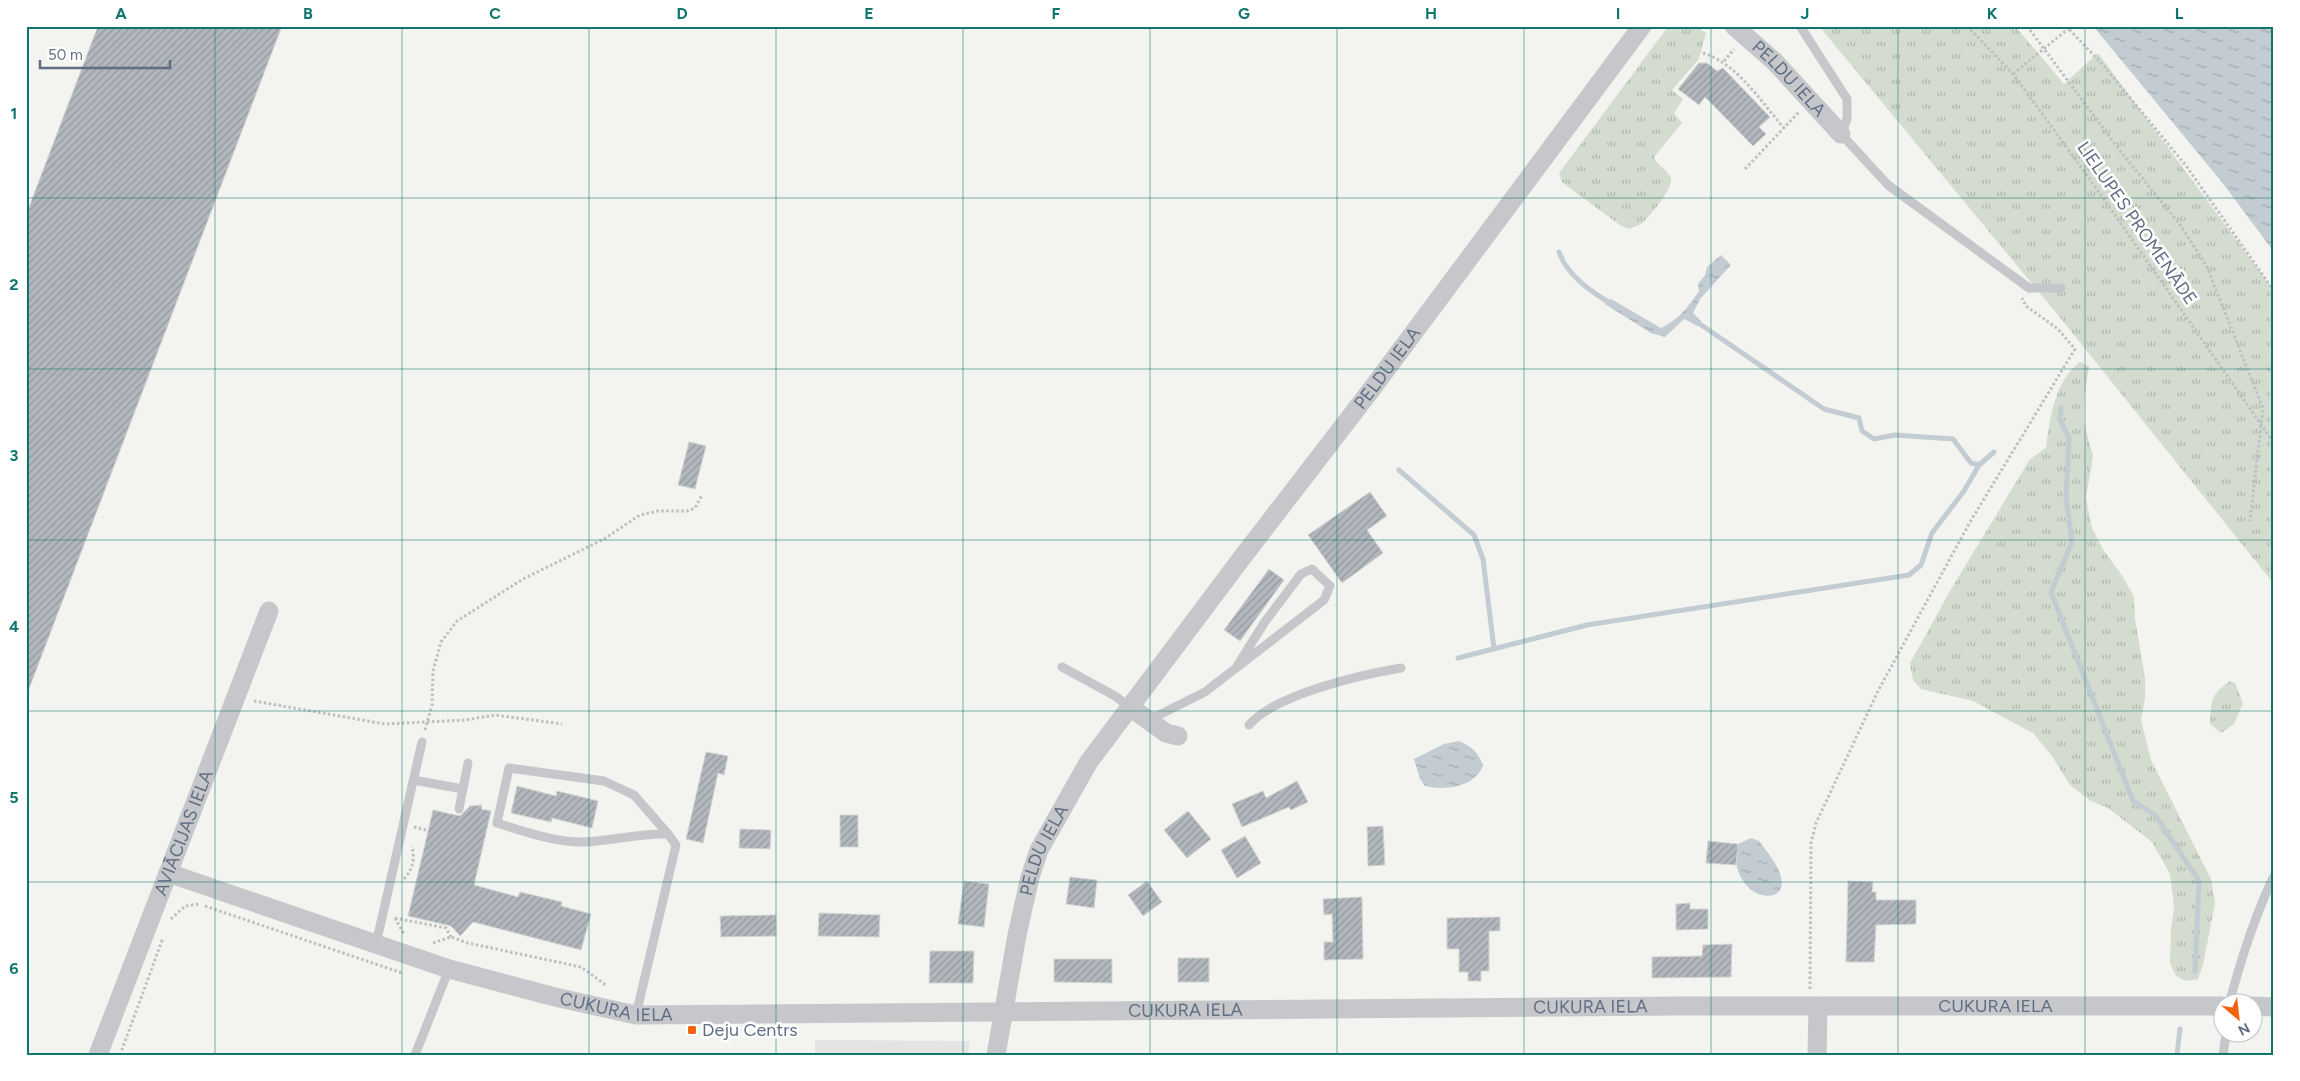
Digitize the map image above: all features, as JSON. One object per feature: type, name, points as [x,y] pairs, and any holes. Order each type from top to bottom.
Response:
[{"type":"street","name":"PELDU IELA","points":[[996,1055],[1023,906],[1039,850],[1088,763],[1377,382],[1642,26]]},
{"type":"street","name":"PELDU IELA","points":[[1734,26],[1774,62],[1841,134]]},
{"type":"street","name":"AVIĀCIJAS IELA","points":[[98,1055],[269,611]]},
{"type":"street","points":[[1130,708],[1166,733],[1178,736]]},
{"type":"street","name":"CUKURA IELA","points":[[168,873],[449,969],[555,997],[636,1015],[1003,1012],[1814,1000],[2212,1006]]},
{"type":"street","points":[[1814,1000],[1817,1055]]},
{"type":"lane","points":[[1800,26],[1847,99],[1847,119],[1841,134],[1888,185],[2029,288],[2061,288]]},
{"type":"lane","points":[[1148,720],[1205,692],[1324,600],[1330,586],[1312,569],[1301,574],[1264,623],[1236,668]]},
{"type":"lane","points":[[1062,667],[1115,696],[1130,708]]},
{"type":"lane","points":[[1249,725],[1259,714],[1327,686],[1355,676],[1401,668]]},
{"type":"lane","points":[[376,944],[422,742]]},
{"type":"lane","points":[[459,809],[468,763]]},
{"type":"lane","points":[[636,1015],[676,845],[668,834],[634,795],[604,781],[509,768],[496,824],[534,834],[581,842],[644,833],[668,834]]},
{"type":"lane","points":[[413,780],[463,789]]},
{"type":"lane","points":[[2232,994],[2242,952],[2256,912],[2274,876]]},
{"type":"lane","points":[[415,1055],[449,969]]},
{"type":"path","name":"LIELUPES PROMENĀDE","points":[[1967,26],[2013,74],[2089,178],[2274,443]]},
{"type":"path","points":[[2027,26],[2121,152],[2181,226],[2206,265],[2263,408],[2250,520]]},
{"type":"path","points":[[2013,74],[2067,27],[2103,65],[2187,167],[2274,292]]},
{"type":"path","points":[[1724,62],[1735,48]]},
{"type":"path","points":[[1703,53],[1724,62],[1784,128]]},
{"type":"path","points":[[1745,169],[1800,112]]},
{"type":"path","points":[[1814,1000],[1811,843],[1816,823],[1878,691],[1956,547],[2075,349],[2058,329],[2026,306],[2022,298],[2029,288]]},
{"type":"path","points":[[422,742],[432,705],[433,671],[441,642],[457,622],[523,579],[604,539],[640,515],[658,511],[687,511],[695,508],[702,495]]},
{"type":"path","points":[[236,698],[385,724],[465,720],[495,714],[562,724]]},
{"type":"path","points":[[410,833],[414,819]]},
{"type":"path","points":[[412,827],[426,830]]},
{"type":"path","points":[[400,882],[409,873],[414,860],[409,840]]},
{"type":"path","points":[[168,926],[180,909],[191,904],[202,904],[210,909],[405,974]]},
{"type":"path","points":[[394,910],[395,918],[403,933],[409,938]]},
{"type":"path","points":[[395,918],[446,928],[451,937],[468,943],[581,967],[607,986]]},
{"type":"path","points":[[120,1055],[162,945],[164,934]]},
{"type":"path","points":[[426,944],[443,941],[451,937]]},
{"type":"shaded area","points":[[815,1040],[970,1041],[968,1055],[815,1055]]},
{"type":"green space","points":[[1671,26],[1696,26],[1706,33],[1699,59],[1672,90],[1683,99],[1674,113],[1682,123],[1654,157],[1670,176],[1671,183],[1660,203],[1649,216],[1641,224],[1630,229],[1621,226],[1562,182],[1559,173],[1667,28]]},
{"type":"green space","points":[[1819,26],[2015,26],[2064,84],[2098,53],[2274,291],[2274,584],[2062,320]]},
{"type":"green space","points":[[2080,362],[2089,366],[2084,399],[2084,423],[2093,456],[2086,498],[2092,528],[2104,551],[2123,577],[2134,597],[2135,619],[2145,678],[2145,698],[2141,720],[2151,760],[2211,879],[2215,903],[2203,965],[2198,979],[2186,981],[2176,976],[2170,963],[2174,907],[2170,874],[2152,842],[2108,808],[2091,801],[2070,785],[2052,756],[2033,733],[1973,701],[1921,689],[1913,680],[1910,663],[1950,591],[2030,459],[2046,448],[2049,425],[2059,390],[2071,370]]},
{"type":"green space","points":[[2230,681],[2235,683],[2243,703],[2234,724],[2221,733],[2210,724],[2211,709],[2216,694]]},
{"type":"water","points":[[2093,26],[2274,26],[2274,252],[2221,181]]},
{"type":"water","points":[[1721,255],[1731,265],[1700,299],[1693,313],[1701,321],[1697,326],[1684,319],[1665,337],[1651,333],[1605,304],[1605,300],[1611,299],[1661,328],[1678,317],[1687,307],[1699,291],[1698,284],[1705,275],[1707,267]]},
{"type":"water","points":[[1459,741],[1477,753],[1483,765],[1479,772],[1467,783],[1459,786],[1442,788],[1425,786],[1420,779],[1414,759],[1444,744]]},
{"type":"water","points":[[1751,838],[1759,841],[1775,863],[1781,877],[1781,886],[1778,892],[1773,895],[1765,896],[1749,888],[1742,879],[1737,867],[1738,844]]},
{"type":"building","points":[[98,26],[282,26],[27,694],[26,215]]},
{"type":"building","points":[[1699,63],[1707,63],[1717,71],[1723,68],[1770,117],[1759,127],[1766,134],[1753,146],[1705,97],[1699,105],[1678,89]]},
{"type":"building","points":[[689,442],[706,446],[695,489],[678,485]]},
{"type":"building","points":[[1370,492],[1387,516],[1367,530],[1383,553],[1342,583],[1308,535]]},
{"type":"building","points":[[1269,569],[1284,580],[1240,641],[1224,630]]},
{"type":"building","points":[[706,752],[728,756],[724,775],[718,773],[703,843],[686,839]]},
{"type":"building","points":[[1297,781],[1308,802],[1291,810],[1289,807],[1242,827],[1232,804],[1263,791],[1266,798]]},
{"type":"building","points":[[517,786],[556,796],[557,791],[598,801],[592,828],[552,818],[551,822],[511,813]]},
{"type":"building","points":[[482,805],[481,809],[491,811],[474,885],[518,897],[520,892],[562,902],[561,906],[591,914],[581,950],[473,922],[460,936],[451,926],[408,916],[433,810],[460,816],[470,806]]},
{"type":"building","points":[[1188,811],[1211,839],[1187,858],[1164,830]]},
{"type":"building","points":[[840,815],[858,815],[858,847],[840,847]]},
{"type":"building","points":[[1383,826],[1385,865],[1368,866],[1367,827]]},
{"type":"building","points":[[740,829],[771,830],[770,849],[739,848]]},
{"type":"building","points":[[1245,836],[1261,863],[1237,878],[1221,850]]},
{"type":"building","points":[[1708,841],[1738,844],[1736,865],[1706,863]]},
{"type":"building","points":[[1070,877],[1097,880],[1094,908],[1066,904]]},
{"type":"building","points":[[964,881],[989,884],[984,927],[958,924]]},
{"type":"building","points":[[1147,881],[1162,902],[1143,916],[1128,895]]},
{"type":"building","points":[[1848,881],[1873,882],[1872,892],[1876,892],[1876,900],[1916,900],[1916,924],[1876,925],[1874,962],[1846,962]]},
{"type":"building","points":[[1362,897],[1363,959],[1324,960],[1324,942],[1333,942],[1332,914],[1324,915],[1323,899]]},
{"type":"building","points":[[1690,903],[1690,909],[1708,909],[1708,929],[1676,930],[1676,904]]},
{"type":"building","points":[[819,913],[880,915],[879,937],[818,936]]},
{"type":"building","points":[[776,915],[776,936],[721,937],[720,916]]},
{"type":"building","points":[[1500,917],[1500,931],[1489,931],[1489,971],[1481,971],[1481,981],[1468,981],[1468,972],[1459,972],[1459,949],[1447,949],[1447,918]]},
{"type":"building","points":[[1732,944],[1731,977],[1652,978],[1652,957],[1702,956],[1703,945]]},
{"type":"building","points":[[930,951],[974,951],[973,983],[929,983]]},
{"type":"building","points":[[1178,958],[1209,958],[1209,982],[1178,982]]},
{"type":"building","points":[[1054,959],[1112,959],[1112,983],[1054,982]]},
{"type":"waterway","points":[[1559,252],[1573,275],[1587,288],[1610,303]]},
{"type":"waterway","points":[[1694,320],[1824,409],[1859,418],[1862,431],[1874,439],[1895,435],[1953,439],[1971,463],[1979,465]]},
{"type":"waterway","points":[[2061,408],[2060,420],[2069,438],[2066,499],[2072,542],[2051,592],[2133,801],[2155,815],[2199,881],[2195,972]]},
{"type":"waterway","points":[[1458,658],[1587,625],[1909,575],[1921,565],[1932,533],[1964,491],[1979,465],[1994,452]]},
{"type":"waterway","points":[[1399,470],[1474,535],[1483,559],[1494,649]]},
{"type":"waterway","points":[[2177,1055],[2180,1029]]},
{"type":"place","name":"Deju Centrs","points":[[692,1030]]}]
